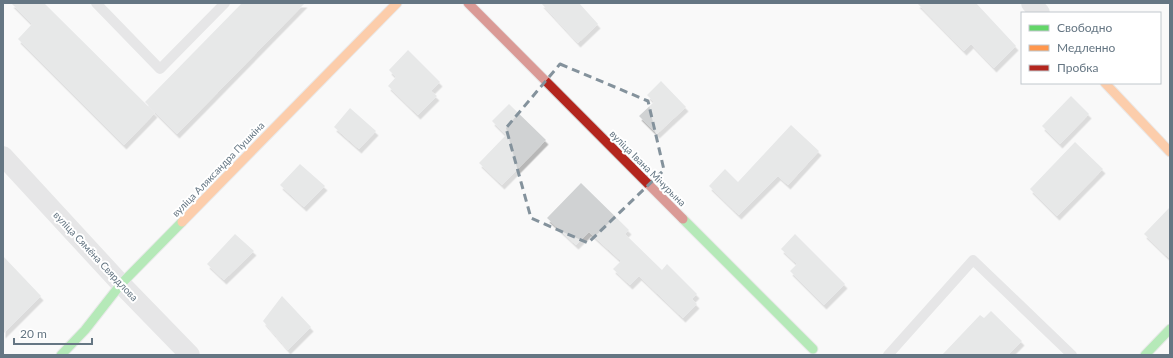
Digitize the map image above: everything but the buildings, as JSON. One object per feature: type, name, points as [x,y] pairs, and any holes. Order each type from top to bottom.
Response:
[{"type":"street","name":"вуліца Аляксандра Пушкіна","points":[[61,355],[85,330],[121,284],[397,3]]},
{"type":"street","name":"вуліца Івана Мічурына","points":[[468,3],[813,349]]},
{"type":"street","points":[[1031,3],[1039,12]]},
{"type":"street","points":[[1106,84],[1170,152]]},
{"type":"street","name":"вуліца Сямёна Свярдлова","points":[[3,156],[121,284],[190,355]]},
{"type":"street","points":[[1145,355],[1170,329]]},
{"type":"lane","points":[[96,3],[160,69],[225,3]]},
{"type":"lane","points":[[888,355],[973,260],[1072,355]]},
{"type":"highlighted area","points":[[560,64],[648,101],[664,170],[588,243],[531,218],[506,128]]},
{"type":"traffic: fast","points":[[683,219],[813,349]]},
{"type":"traffic: fast","points":[[61,355],[85,330],[121,284],[182,222]]},
{"type":"traffic: fast","points":[[1145,355],[1170,329]]},
{"type":"traffic: slow","points":[[182,222],[397,3]]},
{"type":"traffic: slow","points":[[1106,84],[1170,152]]},
{"type":"traffic: jam","points":[[468,3],[683,219]]}]
